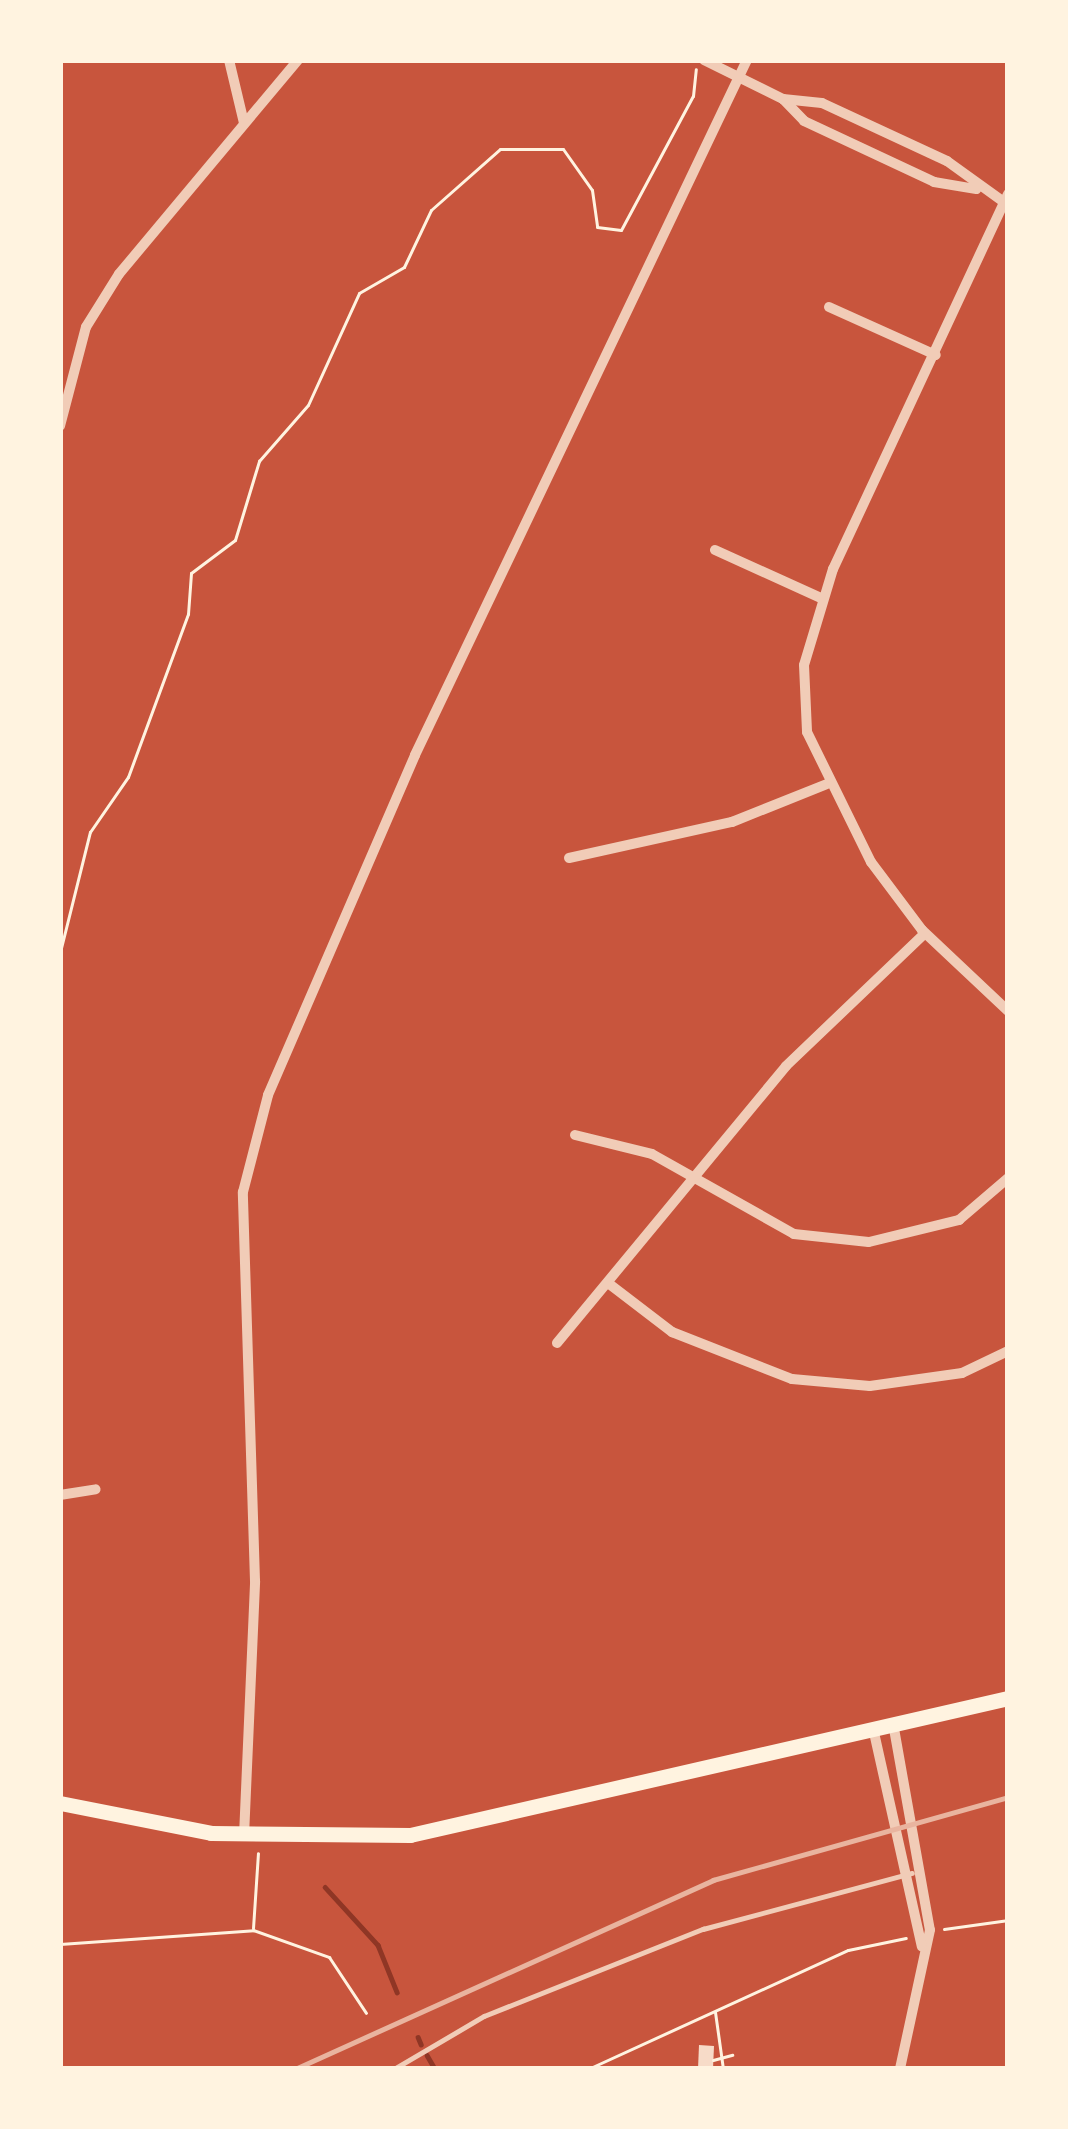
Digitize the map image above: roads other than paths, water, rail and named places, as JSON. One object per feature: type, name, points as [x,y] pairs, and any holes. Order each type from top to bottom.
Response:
[{"type":"main road","points":[[60,1803],[244,1836],[410,1835],[1008,1698]]},
{"type":"street","points":[[229,60],[244,123]]},
{"type":"street","points":[[60,426],[86,327],[298,60]]},
{"type":"street","points":[[702,60],[783,99],[825,132],[1007,201],[821,598],[804,665],[807,732],[827,784],[925,933],[1008,1010]]},
{"type":"street","points":[[244,1836],[255,1581],[243,1192],[268,1095],[416,755],[747,60]]},
{"type":"street","points":[[783,99],[822,103],[926,151],[976,189]]},
{"type":"street","points":[[829,307],[936,355]]},
{"type":"street","points":[[715,550],[821,598]]},
{"type":"street","points":[[569,858],[732,822],[827,784]]},
{"type":"street","points":[[557,1343],[843,1003],[925,933]]},
{"type":"street","points":[[575,1136],[652,1154],[794,1234],[869,1242],[959,1220],[1008,1178]]},
{"type":"street","points":[[608,1283],[672,1332],[792,1379],[870,1386],[962,1373],[1008,1351]]},
{"type":"street","points":[[60,1495],[96,1489]]},
{"type":"street","points":[[893,1723],[924,1932],[900,2069]]},
{"type":"street","points":[[873,1728],[924,1932]]},
{"type":"lane","points":[[394,2069],[484,2016],[704,1929],[912,1873]]},
{"type":"waterway","points":[[325,1887],[378,1945],[397,1992]]},
{"type":"waterway","points":[[418,2037],[421,2044]]},
{"type":"waterway","points":[[427,2055],[435,2069]]},
{"type":"railway","points":[[295,2069],[713,1880],[1008,1797]]}]
